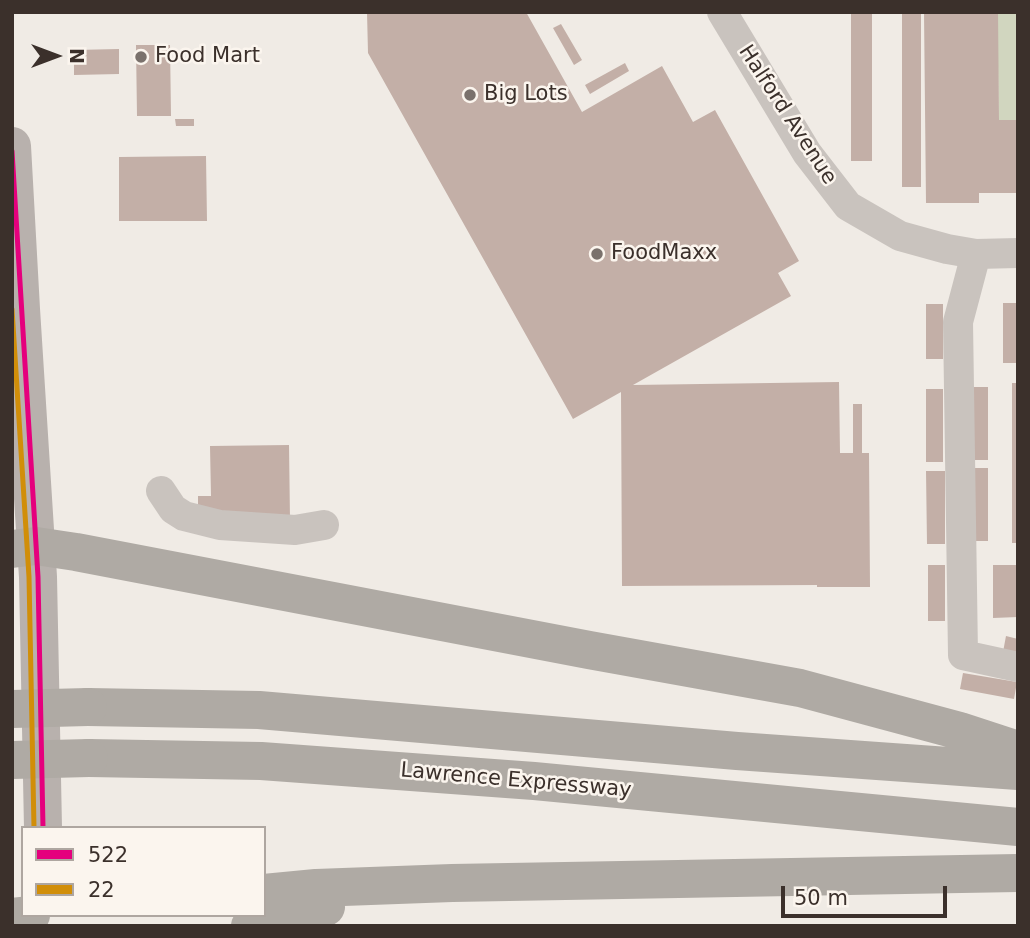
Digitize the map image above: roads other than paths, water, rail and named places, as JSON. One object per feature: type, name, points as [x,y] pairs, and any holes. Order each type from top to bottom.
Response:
[{"type":"highway","points":[[24,547],[800,688],[960,731],[1018,750]]},
{"type":"highway","points":[[12,709],[88,707],[259,710],[737,751],[1018,771]]},
{"type":"highway","name":"Lawrence Expressway","points":[[12,760],[89,758],[275,762],[534,781],[1018,827]]},
{"type":"highway","points":[[266,893],[316,888],[452,883],[1018,873]]},
{"type":"highway","points":[[250,926],[304,912],[452,883]]},
{"type":"main road","points":[[12,146],[24,547],[38,577],[43,826]]},
{"type":"street","name":"Halford Avenue","points":[[722,12],[807,153],[848,206],[900,236],[947,249],[976,254],[1018,253]]},
{"type":"street","points":[[976,254],[958,322],[962,655],[1018,667]]},
{"type":"street","points":[[160,491],[173,509],[184,516],[220,525],[295,530],[324,525]]},
{"type":"place","name":"Food Mart","points":[[141,57]]},
{"type":"place","name":"Big Lots","points":[[470,95]]},
{"type":"place","name":"FoodMaxx","points":[[597,254]]}]
